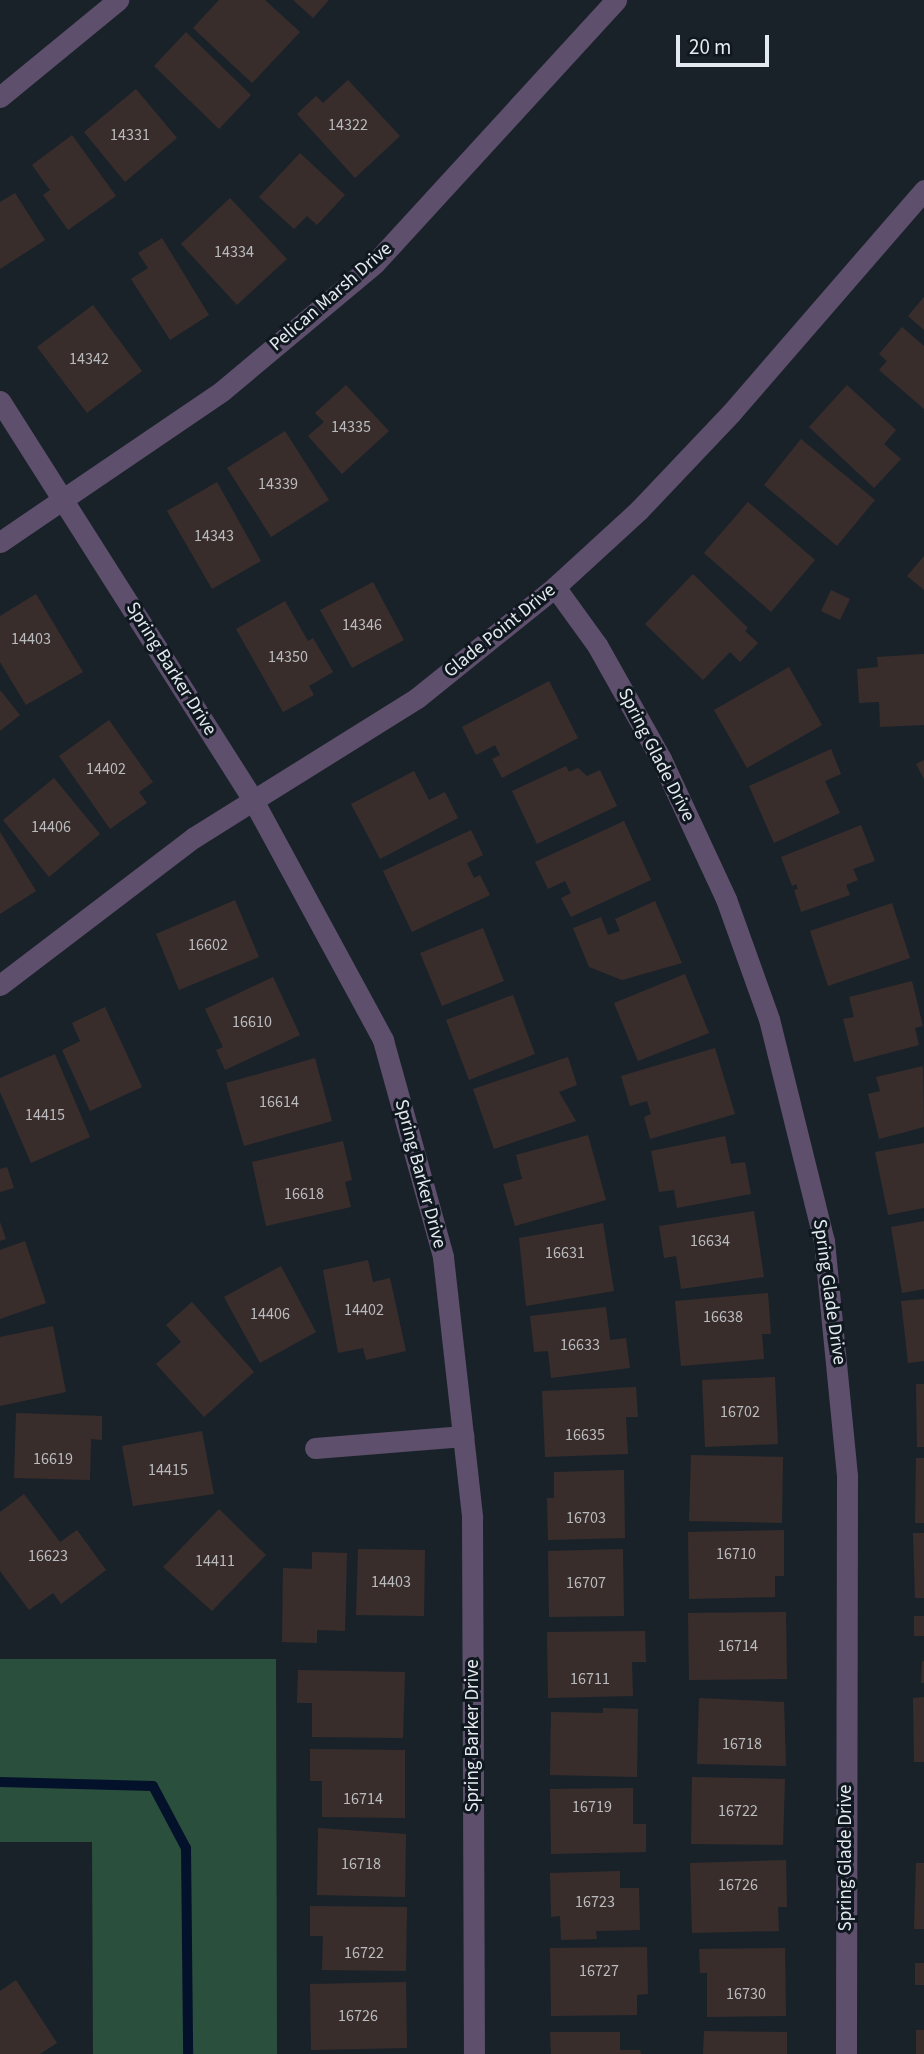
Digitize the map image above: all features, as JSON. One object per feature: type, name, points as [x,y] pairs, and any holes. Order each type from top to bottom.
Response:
[{"type":"street","points":[[0,97],[118,0]]},
{"type":"street","name":"Pelican Marsh Drive","points":[[0,542],[63,496],[222,391],[375,263],[616,0]]},
{"type":"street","name":"Glade Point Drive","points":[[0,985],[193,838],[417,698],[555,587],[639,510],[731,413],[924,190]]},
{"type":"street","name":"Spring Barker Drive","points":[[0,401],[63,496],[254,802],[383,1040],[443,1257],[472,1517],[474,2054]]},
{"type":"street","name":"Spring Glade Drive","points":[[555,587],[597,645],[661,760],[726,899],[769,1019],[824,1241],[847,1475],[846,2054]]},
{"type":"street","points":[[315,1448],[464,1436]]},
{"type":"green space","points":[[0,1659],[276,1659],[277,2054],[93,2054],[92,1842],[0,1842]]},
{"type":"building","points":[[219,0],[265,0],[300,32],[252,83],[193,28]]},
{"type":"building","points":[[293,0],[329,0],[313,18]]},
{"type":"building","points":[[186,32],[251,95],[219,129],[154,66]]},
{"type":"building","points":[[348,80],[400,136],[355,178],[297,114],[316,96],[323,103]]},
{"type":"building","points":[[136,89],[177,138],[125,182],[84,132]]},
{"type":"building","points":[[72,135],[116,196],[68,230],[43,195],[50,190],[32,165]]},
{"type":"building","points":[[300,153],[345,195],[317,225],[307,216],[294,229],[259,197]]},
{"type":"building","points":[[15,193],[45,240],[0,269],[0,202]]},
{"type":"building","points":[[230,198],[287,259],[237,305],[181,244]]},
{"type":"building","points":[[162,238],[209,315],[170,340],[131,279],[148,268],[138,253]]},
{"type":"building","points":[[924,297],[924,330],[908,316]]},
{"type":"building","points":[[93,305],[142,371],[87,413],[37,347]]},
{"type":"building","points":[[902,327],[924,346],[924,409],[879,370],[887,361],[879,354]]},
{"type":"building","points":[[346,385],[389,431],[342,474],[308,436],[324,422],[315,413]]},
{"type":"building","points":[[847,385],[896,430],[884,444],[901,459],[874,488],[809,427]]},
{"type":"building","points":[[285,431],[329,500],[271,537],[227,468]]},
{"type":"building","points":[[801,439],[875,500],[837,546],[764,485]]},
{"type":"building","points":[[217,482],[261,561],[212,589],[167,511]]},
{"type":"building","points":[[748,502],[815,560],[771,612],[704,553]]},
{"type":"building","points":[[924,556],[924,590],[907,576]]},
{"type":"building","points":[[693,574],[748,628],[745,631],[758,643],[740,662],[730,652],[703,680],[645,624]]},
{"type":"building","points":[[373,582],[404,640],[352,668],[320,610]]},
{"type":"building","points":[[831,590],[850,599],[840,620],[821,611]]},
{"type":"building","points":[[36,594],[83,672],[26,705],[0,662],[0,616]]},
{"type":"building","points":[[285,601],[308,641],[313,638],[333,672],[309,686],[314,695],[283,712],[236,629]]},
{"type":"building","points":[[924,654],[924,725],[880,727],[879,702],[859,703],[857,669],[878,667],[877,657]]},
{"type":"building","points":[[789,667],[822,725],[747,768],[714,710]]},
{"type":"building","points":[[549,681],[578,738],[502,778],[492,759],[500,755],[495,745],[476,755],[462,727]]},
{"type":"building","points":[[0,690],[20,715],[0,731]]},
{"type":"building","points":[[109,720],[153,782],[139,792],[147,803],[110,829],[59,756]]},
{"type":"building","points":[[831,749],[841,774],[825,781],[840,813],[774,843],[749,786]]},
{"type":"building","points":[[924,760],[924,779],[916,764]]},
{"type":"building","points":[[566,766],[569,772],[578,768],[587,776],[600,770],[617,806],[537,844],[512,791]]},
{"type":"building","points":[[414,771],[429,800],[445,792],[458,818],[380,859],[351,804]]},
{"type":"building","points":[[54,778],[100,834],[49,877],[3,820]]},
{"type":"building","points":[[624,821],[651,880],[571,917],[561,898],[571,893],[565,881],[548,889],[535,862]]},
{"type":"building","points":[[861,825],[875,861],[853,869],[858,880],[846,885],[850,895],[801,912],[794,890],[798,889],[796,884],[792,886],[781,857]]},
{"type":"building","points":[[471,830],[483,855],[467,863],[474,878],[480,875],[490,895],[412,932],[383,871]]},
{"type":"building","points":[[0,832],[36,891],[0,914]]},
{"type":"building","points":[[235,900],[259,957],[179,990],[156,934]]},
{"type":"building","points":[[655,901],[682,963],[622,980],[589,967],[573,928],[601,917],[608,935],[620,931],[615,919]]},
{"type":"building","points":[[892,903],[910,958],[828,986],[810,931]]},
{"type":"building","points":[[483,928],[504,981],[442,1006],[420,953]]},
{"type":"building","points":[[685,974],[709,1033],[638,1061],[614,1003]]},
{"type":"building","points":[[273,977],[300,1035],[225,1070],[216,1050],[223,1047],[205,1009]]},
{"type":"building","points":[[912,981],[923,1026],[915,1028],[919,1045],[854,1062],[843,1019],[854,1017],[849,997]]},
{"type":"building","points":[[513,995],[535,1054],[469,1080],[446,1020]]},
{"type":"building","points":[[105,1007],[142,1087],[90,1111],[62,1050],[80,1041],[72,1023]]},
{"type":"building","points":[[715,1048],[735,1114],[650,1139],[644,1117],[651,1114],[647,1101],[630,1106],[621,1076]]},
{"type":"building","points":[[55,1054],[90,1137],[31,1163],[0,1092],[0,1078]]},
{"type":"building","points":[[568,1057],[577,1085],[559,1092],[576,1121],[494,1149],[473,1089]]},
{"type":"building","points":[[315,1058],[332,1121],[244,1146],[226,1083]]},
{"type":"building","points":[[923,1066],[924,1127],[879,1139],[868,1094],[880,1091],[876,1077]]},
{"type":"building","points":[[588,1135],[606,1200],[515,1226],[503,1184],[522,1179],[516,1155]]},
{"type":"building","points":[[725,1136],[731,1164],[745,1162],[751,1194],[677,1208],[674,1190],[659,1192],[651,1151]]},
{"type":"building","points":[[343,1141],[352,1180],[345,1182],[351,1207],[266,1226],[252,1162]]},
{"type":"building","points":[[924,1143],[924,1208],[888,1215],[875,1152]]},
{"type":"building","points":[[7,1167],[14,1188],[0,1192],[0,1169]]},
{"type":"building","points":[[754,1211],[764,1277],[681,1289],[676,1256],[664,1258],[659,1226]]},
{"type":"building","points":[[924,1221],[924,1289],[902,1293],[891,1227]]},
{"type":"building","points":[[0,1222],[6,1239],[0,1241]]},
{"type":"building","points":[[603,1223],[614,1291],[526,1306],[519,1238]]},
{"type":"building","points":[[25,1241],[46,1303],[0,1319],[0,1250]]},
{"type":"building","points":[[368,1260],[373,1282],[390,1278],[406,1351],[366,1360],[363,1348],[338,1353],[323,1270]]},
{"type":"building","points":[[281,1266],[316,1332],[260,1363],[224,1297]]},
{"type":"building","points":[[768,1293],[771,1334],[762,1334],[764,1359],[681,1366],[675,1301]]},
{"type":"building","points":[[924,1299],[924,1361],[908,1363],[901,1301]]},
{"type":"building","points":[[192,1302],[254,1372],[204,1417],[156,1364],[181,1342],[166,1325]]},
{"type":"building","points":[[606,1307],[610,1340],[626,1338],[630,1368],[551,1378],[548,1351],[534,1352],[530,1316]]},
{"type":"building","points":[[53,1326],[66,1392],[0,1406],[0,1337]]},
{"type":"building","points":[[775,1377],[778,1444],[705,1447],[702,1380]]},
{"type":"building","points":[[916,1384],[924,1384],[924,1447],[917,1447]]},
{"type":"building","points":[[636,1387],[638,1417],[626,1417],[628,1454],[545,1457],[542,1391]]},
{"type":"building","points":[[16,1413],[102,1416],[102,1440],[91,1439],[90,1480],[14,1478]]},
{"type":"building","points":[[202,1431],[214,1494],[133,1506],[122,1446]]},
{"type":"building","points":[[691,1455],[783,1457],[782,1523],[689,1521]]},
{"type":"building","points":[[916,1458],[924,1458],[924,1523],[915,1523]]},
{"type":"building","points":[[624,1470],[625,1538],[548,1540],[547,1498],[554,1498],[554,1472]]},
{"type":"building","points":[[24,1494],[60,1542],[77,1530],[106,1570],[61,1604],[53,1593],[29,1610],[0,1571],[0,1512]]},
{"type":"building","points":[[219,1509],[266,1555],[212,1611],[163,1567]]},
{"type":"building","points":[[784,1530],[784,1576],[775,1576],[775,1597],[689,1599],[688,1532]]},
{"type":"building","points":[[913,1533],[924,1533],[924,1598],[915,1598]]},
{"type":"building","points":[[358,1549],[425,1550],[424,1616],[356,1615]]},
{"type":"building","points":[[623,1549],[624,1616],[549,1617],[548,1551]]},
{"type":"building","points":[[312,1552],[347,1553],[345,1631],[317,1630],[317,1643],[282,1642],[283,1568],[312,1569]]},
{"type":"building","points":[[786,1612],[787,1679],[689,1680],[688,1613]]},
{"type":"building","points":[[914,1616],[924,1616],[924,1636],[914,1636]]},
{"type":"building","points":[[645,1631],[646,1662],[632,1662],[633,1696],[548,1698],[547,1632]]},
{"type":"building","points":[[924,1661],[924,1683],[921,1683]]},
{"type":"building","points":[[298,1670],[405,1672],[403,1738],[312,1737],[312,1703],[297,1703]]},
{"type":"building","points":[[924,1697],[924,1762],[914,1762],[913,1698]]},
{"type":"building","points":[[699,1698],[784,1702],[786,1766],[697,1764]]},
{"type":"building","points":[[603,1708],[638,1709],[637,1777],[550,1775],[551,1712],[603,1713]]},
{"type":"building","points":[[310,1749],[405,1750],[405,1818],[322,1817],[322,1781],[310,1781]]},
{"type":"building","points":[[692,1777],[785,1779],[783,1845],[691,1844]]},
{"type":"building","points":[[633,1788],[633,1824],[646,1824],[646,1852],[551,1854],[550,1789]]},
{"type":"building","points":[[318,1828],[406,1834],[405,1897],[317,1895]]},
{"type":"building","points":[[786,1860],[787,1907],[778,1907],[779,1931],[692,1933],[690,1863]]},
{"type":"building","points":[[916,1863],[924,1863],[924,1929],[914,1929]]},
{"type":"building","points":[[620,1871],[620,1888],[639,1888],[640,1930],[596,1931],[597,1939],[561,1940],[560,1916],[551,1917],[550,1873]]},
{"type":"building","points":[[310,1906],[407,1907],[406,1971],[322,1970],[323,1936],[310,1936]]},
{"type":"building","points":[[647,1947],[648,1994],[637,1995],[637,2015],[551,2016],[550,1948]]},
{"type":"building","points":[[785,1948],[786,2016],[707,2017],[707,1973],[700,1973],[699,1949]]},
{"type":"building","points":[[915,1963],[924,1963],[924,1985],[915,1985]]},
{"type":"building","points":[[16,1980],[57,2043],[40,2054],[0,2054],[0,1991]]},
{"type":"building","points":[[406,1982],[407,2048],[311,2050],[310,1984]]},
{"type":"building","points":[[916,2030],[924,2030],[924,2054],[916,2054]]},
{"type":"building","points":[[704,2031],[787,2032],[787,2054],[703,2054]]},
{"type":"building","points":[[550,2032],[620,2032],[620,2050],[640,2050],[641,2054],[551,2054]]},
{"type":"waterway","points":[[0,1782],[153,1786],[186,1848],[188,2054]]}]
